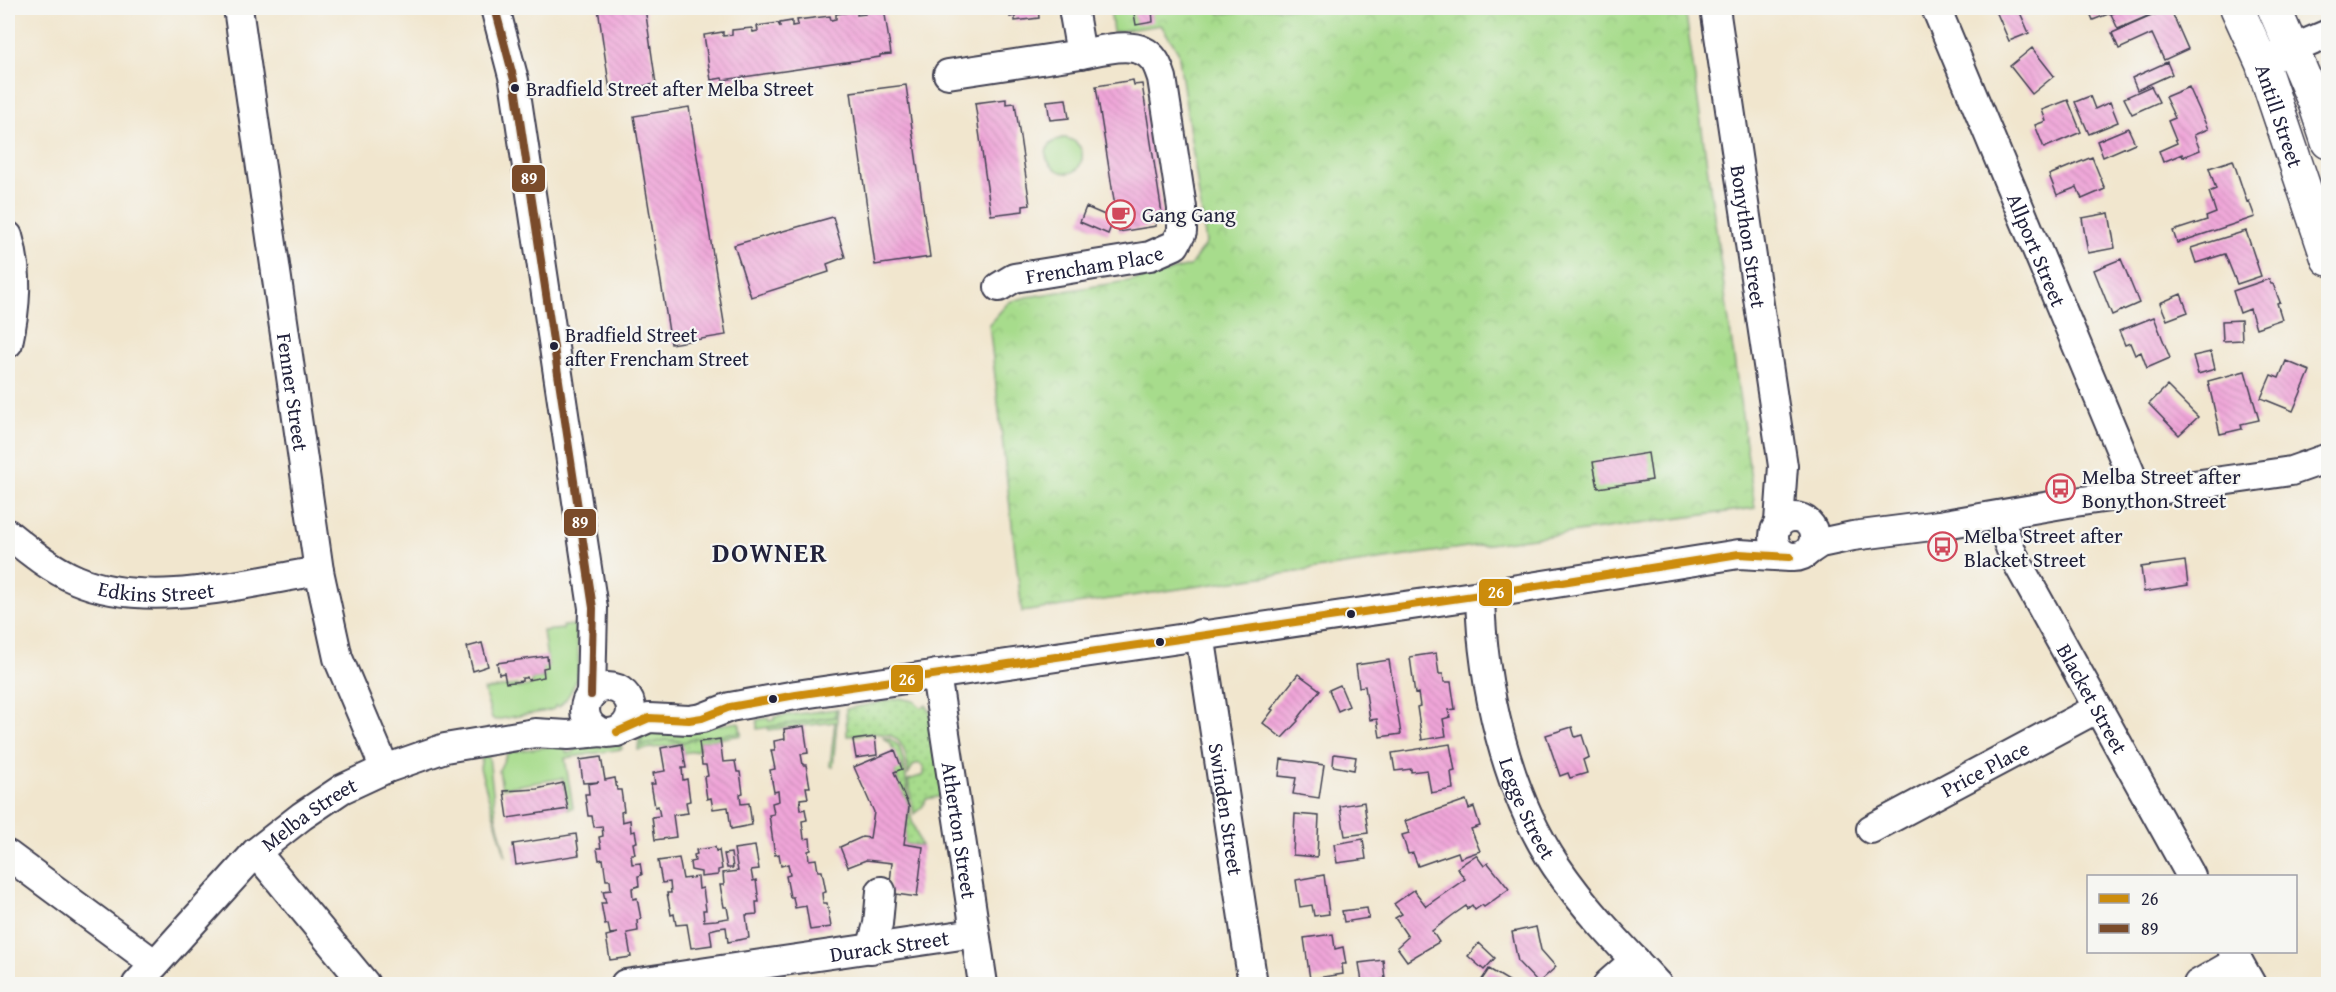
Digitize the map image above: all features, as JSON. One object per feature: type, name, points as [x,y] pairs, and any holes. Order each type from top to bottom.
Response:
[{"type":"main road","name":"Antill Street","points":[[2237,8],[2262,63],[2328,259]]},
{"type":"main road","name":"Antill Street","points":[[2274,8],[2293,50],[2328,142]]},
{"type":"street","name":"Fenner Street","points":[[238,8],[319,571],[338,658],[385,770]]},
{"type":"street","points":[[495,8],[514,80],[592,608],[589,697],[586,718],[594,729],[609,732],[623,728],[630,715],[630,708],[592,608]]},
{"type":"street","points":[[513,8],[514,80]]},
{"type":"street","points":[[1074,8],[1081,54]]},
{"type":"street","name":"Bonython Street","points":[[1715,8],[1795,533]]},
{"type":"street","name":"Allport Street","points":[[1936,8],[2139,494]]},
{"type":"street","points":[[2262,63],[2328,34]]},
{"type":"street","name":"Frencham Place","points":[[948,74],[1115,49],[1138,48],[1147,52],[1155,61],[1162,78],[1182,208],[1182,232],[1175,245],[1150,256],[1014,278],[999,287]]},
{"type":"street","points":[[8,236],[17,287],[8,343]]},
{"type":"street","name":"Melba Street","points":[[146,974],[256,852],[302,816],[342,789],[385,770],[446,748],[535,733],[568,735],[609,732],[649,718],[689,720],[702,718],[730,707],[796,695],[1200,634],[1480,595],[1739,554],[1795,533],[1852,536],[1998,516],[2068,503],[2291,471],[2328,458]]},
{"type":"street","name":"Melba Street","points":[[2291,471],[2321,478],[2328,477]]},
{"type":"street","name":"Blacket Street","points":[[1998,516],[2013,555],[2190,875]]},
{"type":"street","name":"Edkins Street","points":[[8,534],[46,563],[76,580],[100,588],[139,593],[187,592],[319,571]]},
{"type":"street","name":"Legge Street","points":[[1480,595],[1481,621],[1496,727],[1530,821],[1555,865],[1576,894],[1658,984]]},
{"type":"street","name":"Swinden Street","points":[[1200,634],[1253,984]]},
{"type":"street","name":"Atherton Street","points":[[936,674],[983,984]]},
{"type":"street","name":"Melba Street","points":[[535,733],[604,687],[666,703],[699,700],[730,707]]},
{"type":"street","name":"Price Place","points":[[1871,829],[2097,708]]},
{"type":"street","points":[[256,852],[365,984]]},
{"type":"street","points":[[8,855],[146,974]]},
{"type":"street","points":[[871,949],[878,924],[881,891]]},
{"type":"street","name":"Durack Street","points":[[625,984],[721,978],[871,949],[975,933]]},
{"type":"street","points":[[1608,984],[1635,960]]},
{"type":"street","points":[[2198,984],[2241,966]]},
{"type":"green space","points":[[1110,8],[1218,8],[1220,14],[1263,8],[1685,8],[1755,508],[1474,546],[1022,612],[989,324],[1009,302],[1027,297],[1134,280],[1190,266],[1206,243],[1178,51],[1161,25],[1113,32]]},
{"type":"green space","points":[[1062,138],[1070,139],[1077,144],[1082,154],[1077,169],[1070,173],[1061,172],[1053,167],[1046,152],[1050,144]]},
{"type":"green space","points":[[575,625],[578,669],[573,688],[559,707],[495,720],[492,718],[484,690],[532,685],[531,679],[544,677],[543,668],[548,666],[543,631]]},
{"type":"green space","points":[[900,698],[914,701],[922,708],[926,705],[930,711],[944,796],[926,799],[922,807],[914,814],[908,780],[924,775],[924,767],[918,763],[908,774],[903,748],[898,740],[891,736],[872,734],[847,736],[846,709]]},
{"type":"green space","points":[[836,709],[835,717],[757,729],[757,720],[768,718],[769,721],[774,720],[774,717]]},
{"type":"green space","points":[[836,709],[838,709],[833,767],[830,766],[835,722],[768,730],[768,727],[835,717]]},
{"type":"green space","points":[[739,722],[741,732],[696,738],[684,742],[673,740],[641,746],[642,737],[646,731],[686,730]]},
{"type":"green space","points":[[741,732],[741,735],[699,742],[700,750],[683,753],[682,744],[638,750],[639,736],[642,737],[641,746],[665,740],[684,742],[695,738]]},
{"type":"green space","points":[[882,737],[890,739],[899,746],[904,763],[911,818],[921,846],[904,844],[909,807],[894,772],[902,768],[890,743]]},
{"type":"green space","points":[[563,745],[567,753],[574,752],[576,747],[621,745],[622,749],[565,758],[573,808],[568,809],[563,778],[502,788],[499,770],[508,752]]},
{"type":"green space","points":[[482,757],[489,757],[496,818],[506,857],[480,768]]},
{"type":"building","points":[[598,8],[645,8],[656,84],[610,91]]},
{"type":"building","points":[[884,8],[891,54],[711,80],[704,35],[723,32],[723,36],[732,35],[732,30],[752,28],[753,32],[758,31],[757,26],[778,23],[780,27],[780,23],[792,21],[792,26],[798,25],[797,20],[830,16],[831,20],[836,19],[836,14],[857,11],[857,15],[865,14],[865,10]]},
{"type":"building","points":[[958,8],[983,8],[983,11],[959,14]]},
{"type":"building","points":[[1009,8],[1038,8],[1039,18],[1015,21],[1015,16],[1010,17]]},
{"type":"building","points":[[2018,8],[2029,33],[2009,41],[1996,11]]},
{"type":"building","points":[[2088,8],[2111,8],[2113,12],[2093,20]]},
{"type":"building","points":[[2126,8],[2166,8],[2118,29],[2111,14]]},
{"type":"building","points":[[2170,8],[2188,49],[2164,60],[2152,34],[2119,49],[2112,33]]},
{"type":"building","points":[[1152,10],[1153,22],[1136,25],[1134,13]]},
{"type":"building","points":[[2032,48],[2054,76],[2032,94],[2010,66]]},
{"type":"building","points":[[2167,62],[2172,74],[2137,90],[2132,78]]},
{"type":"building","points":[[1133,80],[1134,85],[1142,84],[1163,220],[1156,222],[1156,226],[1119,232],[1096,86]]},
{"type":"building","points":[[906,85],[930,257],[875,265],[851,92]]},
{"type":"building","points":[[2151,86],[2159,102],[2132,114],[2124,98]]},
{"type":"building","points":[[2189,87],[2208,129],[2194,135],[2200,150],[2163,162],[2159,151],[2177,143],[2168,121],[2175,118],[2165,97]]},
{"type":"building","points":[[2090,96],[2095,109],[2110,102],[2118,122],[2089,134],[2075,102]]},
{"type":"building","points":[[1006,99],[1006,104],[1015,103],[1030,205],[1023,206],[1023,211],[991,215],[975,103]]},
{"type":"building","points":[[1066,99],[1069,118],[1050,120],[1047,101]]},
{"type":"building","points":[[2068,100],[2081,132],[2044,148],[2035,125],[2046,121],[2042,110]]},
{"type":"building","points":[[689,107],[726,335],[671,344],[634,116]]},
{"type":"building","points":[[2128,128],[2135,143],[2103,157],[2097,141]]},
{"type":"building","points":[[2092,157],[2105,189],[2082,199],[2077,187],[2057,195],[2049,175]]},
{"type":"building","points":[[2233,160],[2247,202],[2249,201],[2255,217],[2177,243],[2173,231],[2207,220],[2206,217],[2216,213],[2209,192],[2216,189],[2209,168]]},
{"type":"building","points":[[1086,207],[1114,219],[1108,234],[1080,222]]},
{"type":"building","points":[[2109,213],[2115,248],[2088,253],[2082,218]]},
{"type":"building","points":[[833,217],[845,257],[827,264],[829,272],[751,297],[734,245]]},
{"type":"building","points":[[2246,231],[2261,276],[2237,284],[2225,254],[2196,263],[2191,248]]},
{"type":"building","points":[[2121,259],[2139,303],[2112,315],[2094,270]]},
{"type":"building","points":[[2269,279],[2280,302],[2277,303],[2282,319],[2256,328],[2250,309],[2240,313],[2233,291]]},
{"type":"building","points":[[2181,294],[2188,312],[2167,320],[2160,303]]},
{"type":"building","points":[[2154,317],[2170,358],[2147,368],[2141,352],[2135,355],[2130,343],[2125,345],[2119,331]]},
{"type":"building","points":[[2241,320],[2242,340],[2223,341],[2222,321]]},
{"type":"building","points":[[2211,352],[2215,369],[2198,374],[2193,356]]},
{"type":"building","points":[[2286,361],[2310,371],[2293,411],[2261,398],[2271,375],[2279,378]]},
{"type":"building","points":[[2245,371],[2259,420],[2241,424],[2242,429],[2220,434],[2208,381]]},
{"type":"building","points":[[2167,386],[2198,417],[2179,435],[2149,404]]},
{"type":"building","points":[[1648,453],[1652,480],[1598,488],[1593,462]]},
{"type":"building","points":[[2185,561],[2188,585],[2144,592],[2141,567]]},
{"type":"building","points":[[482,643],[488,666],[473,671],[467,647]]},
{"type":"building","points":[[1436,653],[1439,674],[1443,674],[1444,682],[1451,682],[1455,709],[1448,710],[1450,717],[1443,719],[1446,736],[1422,740],[1417,707],[1420,706],[1418,693],[1415,694],[1410,657]]},
{"type":"building","points":[[547,656],[548,667],[543,668],[544,677],[528,680],[527,677],[522,678],[522,681],[506,683],[504,673],[499,674],[497,663]]},
{"type":"building","points":[[1389,660],[1401,734],[1380,737],[1377,719],[1370,720],[1365,686],[1359,687],[1356,665]]},
{"type":"building","points":[[1298,674],[1320,690],[1298,721],[1282,738],[1263,723]]},
{"type":"building","points":[[1340,685],[1349,706],[1338,711],[1329,690]]},
{"type":"building","points":[[804,726],[808,753],[801,754],[803,765],[806,765],[810,787],[806,787],[808,798],[800,799],[801,810],[805,809],[807,820],[802,821],[804,839],[810,838],[809,860],[816,859],[818,871],[822,871],[826,892],[822,893],[823,903],[827,903],[831,927],[810,930],[806,906],[795,908],[793,897],[790,897],[786,876],[790,875],[788,864],[781,866],[779,854],[775,855],[769,815],[774,814],[772,803],[779,801],[778,791],[774,792],[770,770],[775,769],[771,750],[775,750],[774,741],[785,739],[784,729]]},
{"type":"building","points":[[1572,727],[1575,737],[1582,735],[1589,757],[1583,760],[1587,773],[1570,778],[1568,773],[1560,776],[1546,735]]},
{"type":"building","points":[[875,737],[877,755],[856,758],[853,740]]},
{"type":"building","points":[[720,739],[723,762],[735,761],[737,772],[740,772],[743,793],[740,794],[741,804],[749,803],[752,825],[731,829],[728,807],[713,809],[711,798],[707,799],[704,777],[708,776],[706,765],[702,765],[699,742]]},
{"type":"building","points":[[682,744],[686,768],[682,768],[683,780],[687,779],[690,801],[686,802],[688,813],[673,815],[676,837],[655,840],[652,817],[660,816],[658,806],[655,807],[651,784],[655,784],[653,773],[665,771],[661,748]]},
{"type":"building","points":[[1450,744],[1455,771],[1451,772],[1453,789],[1431,793],[1427,770],[1395,771],[1392,753]]},
{"type":"building","points":[[895,750],[902,769],[894,772],[909,807],[904,844],[923,847],[917,897],[889,893],[892,863],[866,860],[848,867],[840,847],[862,837],[870,838],[874,812],[854,767]]},
{"type":"building","points":[[1334,754],[1356,757],[1354,770],[1333,766]]},
{"type":"building","points":[[601,757],[605,780],[615,778],[617,790],[621,790],[624,811],[621,812],[622,822],[630,820],[631,832],[635,831],[637,842],[633,843],[635,854],[631,854],[632,864],[640,863],[642,875],[638,876],[639,886],[632,888],[633,899],[637,898],[641,919],[637,920],[638,931],[627,933],[631,957],[610,960],[606,936],[618,933],[610,934],[608,924],[605,925],[601,903],[606,903],[603,891],[611,890],[610,880],[606,880],[603,859],[599,860],[597,848],[601,848],[599,837],[603,836],[602,826],[594,827],[592,816],[588,816],[585,794],[589,794],[588,784],[599,782],[583,783],[580,760]]},
{"type":"building","points":[[1281,759],[1324,765],[1319,798],[1293,794],[1296,778],[1279,776]]},
{"type":"building","points":[[563,783],[568,809],[508,818],[504,791],[537,789]]},
{"type":"building","points":[[1466,800],[1469,809],[1474,807],[1480,826],[1471,829],[1480,851],[1460,858],[1458,852],[1418,866],[1413,853],[1408,854],[1402,835],[1409,833],[1405,821]]},
{"type":"building","points":[[1364,802],[1368,833],[1345,836],[1340,806]]},
{"type":"building","points":[[1295,814],[1319,816],[1317,857],[1293,855]]},
{"type":"building","points":[[576,834],[579,855],[516,865],[513,844]]},
{"type":"building","points":[[1363,839],[1366,859],[1337,863],[1334,844]]},
{"type":"building","points":[[755,846],[759,869],[751,870],[753,881],[756,880],[759,902],[756,902],[757,914],[746,915],[749,938],[728,942],[726,927],[718,928],[710,930],[712,945],[691,948],[687,924],[676,925],[674,914],[671,915],[667,893],[671,893],[670,882],[662,883],[658,861],[679,858],[683,879],[698,877],[699,889],[703,888],[706,910],[703,910],[704,921],[729,918],[727,907],[724,907],[720,885],[724,885],[723,873],[738,871],[734,849]]},
{"type":"building","points":[[715,847],[716,851],[719,850],[722,869],[718,870],[718,875],[701,877],[701,872],[691,870],[690,862],[695,861],[696,850]]},
{"type":"building","points":[[731,853],[733,868],[727,868],[724,854]]},
{"type":"building","points":[[1476,855],[1484,866],[1488,863],[1509,889],[1484,907],[1482,905],[1475,910],[1472,905],[1467,909],[1466,906],[1453,915],[1432,931],[1439,942],[1407,961],[1397,947],[1408,937],[1395,918],[1402,914],[1394,904],[1414,890],[1426,906],[1465,879],[1457,868]]},
{"type":"building","points":[[1324,875],[1329,914],[1314,916],[1312,905],[1300,907],[1296,880]]},
{"type":"building","points":[[1367,908],[1369,918],[1344,922],[1342,911]]},
{"type":"building","points":[[1536,927],[1541,950],[1556,967],[1538,983],[1518,962],[1512,932]]},
{"type":"building","points":[[1333,934],[1335,949],[1343,947],[1346,964],[1342,964],[1343,974],[1310,979],[1304,938]]},
{"type":"building","points":[[1479,943],[1495,958],[1484,970],[1468,956]]},
{"type":"building","points":[[1383,960],[1385,979],[1362,982],[1359,963]]},
{"type":"building","points":[[1489,969],[1514,984],[1479,984]]},
{"type":"transit line","name":"89","points":[[495,8],[514,80],[593,608],[591,695]]},
{"type":"transit line","name":"26","points":[[617,732],[649,718],[689,720],[702,718],[730,707],[796,695],[1480,595],[1739,554],[1790,557]]},
{"type":"place","name":"Bradfield Street after Melba Street","points":[[515,88]]},
{"type":"place","name":"Gang Gang","points":[[1121,214]]},
{"type":"place","name":"Bradfield Street after Frencham Street","points":[[554,346]]},
{"type":"place","name":"Melba Street after Bonython Street","points":[[2061,488]]},
{"type":"place","name":"Melba Street after Blacket Street","points":[[1943,547]]},
{"type":"district","name":"DOWNER","points":[[770,552]]}]
